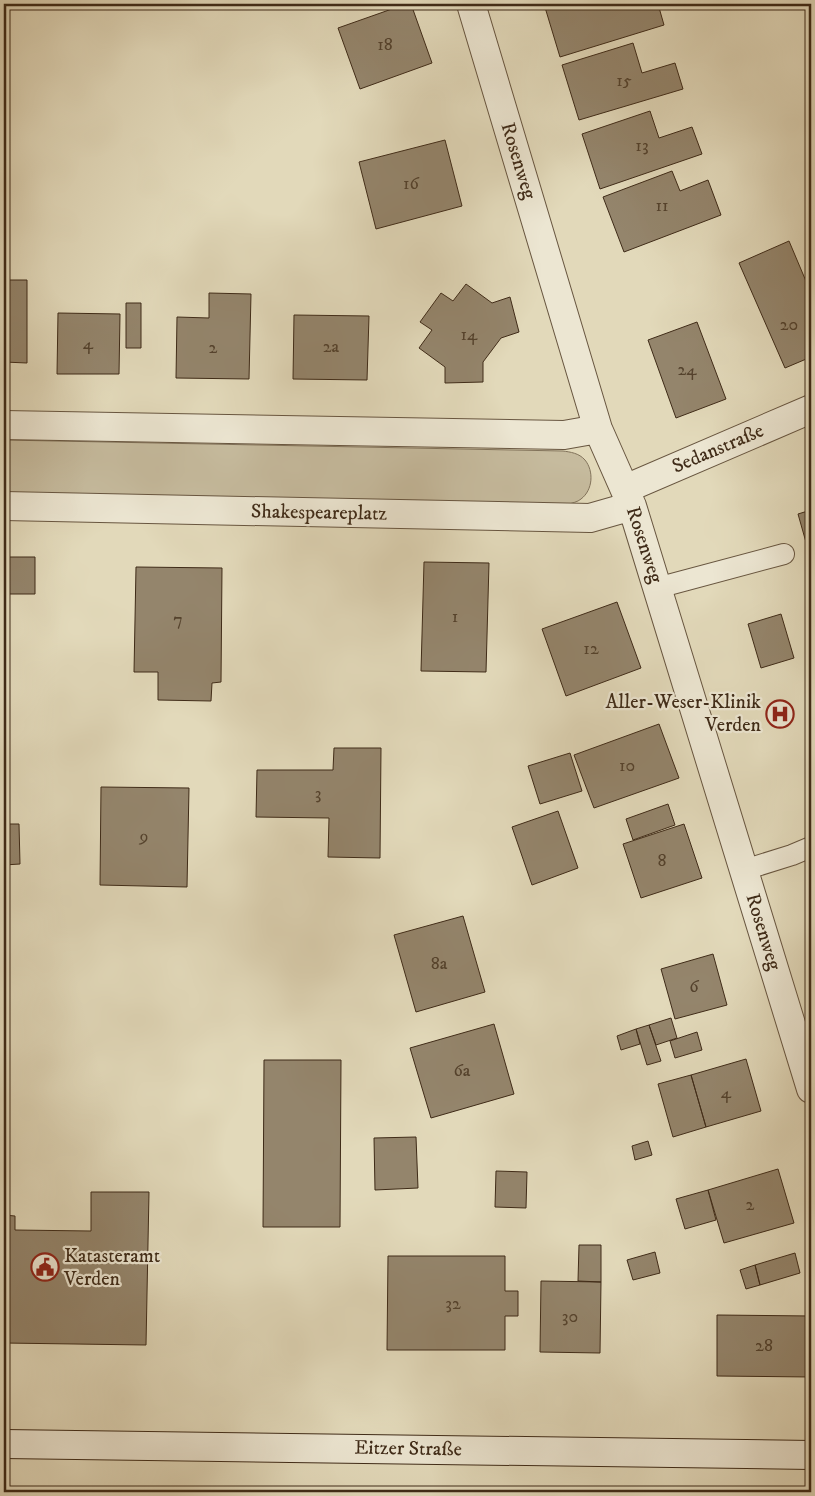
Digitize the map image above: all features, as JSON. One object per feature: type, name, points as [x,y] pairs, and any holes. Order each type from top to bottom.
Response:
[{"type":"street","name":"Rosenweg","points":[[471,4],[598,429],[629,497],[811,1089]]},
{"type":"street","name":"Sedanstraße","points":[[629,497],[811,410]]},
{"type":"street","points":[[4,424],[564,435],[598,429]]},
{"type":"street","name":"Shakespeareplatz","points":[[4,506],[590,518],[629,497]]},
{"type":"street","name":"Eitzer Straße","points":[[4,1444],[811,1455]]},
{"type":"lane","points":[[658,588],[784,554]]},
{"type":"lane","points":[[744,870],[811,847]]},
{"type":"shaded area","points":[[4,440],[563,451],[577,454],[585,460],[590,469],[591,480],[585,495],[578,501],[567,505],[4,495]]},
{"type":"building","points":[[406,4],[411,4],[432,63],[360,89],[338,28]]},
{"type":"building","points":[[544,4],[615,4],[615,6],[623,4],[658,4],[664,25],[560,57]]},
{"type":"building","points":[[633,43],[642,73],[675,63],[683,89],[579,120],[562,65]]},
{"type":"building","points":[[650,111],[659,138],[692,127],[702,154],[600,189],[582,134]]},
{"type":"building","points":[[445,140],[462,206],[376,229],[359,162]]},
{"type":"building","points":[[672,171],[680,191],[708,180],[721,215],[624,252],[603,197]]},
{"type":"building","points":[[789,241],[811,293],[811,357],[785,368],[739,263]]},
{"type":"building","points":[[4,280],[27,280],[27,363],[4,362]]},
{"type":"building","points":[[466,284],[492,303],[510,297],[519,332],[501,338],[483,362],[483,382],[445,383],[445,367],[419,348],[432,330],[420,322],[441,293],[453,301]]},
{"type":"building","points":[[209,293],[251,294],[249,379],[176,378],[177,317],[209,318]]},
{"type":"building","points":[[126,303],[141,303],[141,348],[126,348]]},
{"type":"building","points":[[58,313],[120,314],[119,374],[57,374]]},
{"type":"building","points":[[294,315],[369,316],[367,380],[293,379]]},
{"type":"building","points":[[697,322],[726,399],[676,418],[648,340]]},
{"type":"building","points":[[811,510],[811,560],[798,514]]},
{"type":"building","points":[[4,557],[35,557],[35,594],[4,594]]},
{"type":"building","points":[[424,562],[489,563],[486,672],[421,671]]},
{"type":"building","points":[[136,567],[222,568],[221,682],[212,683],[211,701],[158,700],[158,672],[134,672]]},
{"type":"building","points":[[617,602],[641,668],[566,696],[542,629]]},
{"type":"building","points":[[781,614],[794,658],[761,668],[748,624]]},
{"type":"building","points":[[659,724],[679,778],[594,808],[574,755]]},
{"type":"building","points":[[334,748],[381,748],[380,858],[328,857],[329,818],[256,817],[257,770],[333,770]]},
{"type":"building","points":[[570,753],[582,791],[540,804],[528,766]]},
{"type":"building","points":[[101,787],[189,788],[187,887],[100,885]]},
{"type":"building","points":[[668,804],[675,825],[633,840],[626,819]]},
{"type":"building","points":[[558,811],[578,868],[532,885],[512,827]]},
{"type":"building","points":[[4,812],[6,812],[6,824],[19,824],[20,864],[4,865]]},
{"type":"building","points":[[684,824],[702,878],[641,898],[623,844]]},
{"type":"building","points":[[463,916],[485,992],[416,1012],[394,935]]},
{"type":"building","points":[[713,954],[727,1005],[675,1019],[661,969]]},
{"type":"building","points":[[671,1018],[677,1038],[656,1045],[649,1025]]},
{"type":"building","points":[[494,1024],[514,1094],[431,1118],[410,1048]]},
{"type":"building","points":[[649,1025],[661,1061],[647,1065],[636,1029]]},
{"type":"building","points":[[636,1029],[640,1044],[621,1050],[617,1036]]},
{"type":"building","points":[[697,1032],[702,1050],[675,1058],[670,1041]]},
{"type":"building","points":[[746,1059],[761,1111],[706,1127],[691,1075]]},
{"type":"building","points":[[264,1060],[341,1060],[340,1227],[263,1227]]},
{"type":"building","points":[[691,1075],[706,1127],[673,1137],[658,1084]]},
{"type":"building","points":[[416,1137],[418,1188],[375,1190],[374,1138]]},
{"type":"building","points":[[648,1141],[652,1155],[635,1160],[632,1146]]},
{"type":"building","points":[[778,1169],[794,1223],[724,1243],[708,1190]]},
{"type":"building","points":[[496,1171],[527,1172],[526,1208],[495,1207]]},
{"type":"building","points":[[708,1190],[716,1220],[685,1229],[676,1199]]},
{"type":"building","points":[[91,1192],[149,1192],[146,1345],[4,1343],[4,1215],[15,1216],[15,1230],[91,1231]]},
{"type":"building","points":[[579,1245],[601,1245],[601,1282],[578,1281]]},
{"type":"building","points":[[655,1252],[660,1273],[633,1280],[627,1260]]},
{"type":"building","points":[[795,1253],[800,1273],[760,1285],[755,1265]]},
{"type":"building","points":[[388,1256],[505,1256],[505,1291],[518,1291],[518,1316],[505,1316],[505,1350],[387,1350]]},
{"type":"building","points":[[755,1265],[760,1285],[746,1289],[740,1270]]},
{"type":"building","points":[[541,1281],[601,1282],[600,1353],[540,1352]]},
{"type":"building","points":[[717,1315],[811,1316],[811,1377],[717,1376]]},
{"type":"building","points":[[4,1488],[59,1490],[59,1492],[4,1492]]},
{"type":"building","points":[[71,1488],[138,1492],[71,1492]]},
{"type":"building","points":[[198,1488],[269,1491],[269,1492],[198,1492]]},
{"type":"place","name":"Aller-Weser-Klinik Verden","points":[[780,714]]},
{"type":"place","name":"Katasteramt Verden","points":[[45,1267]]}]
